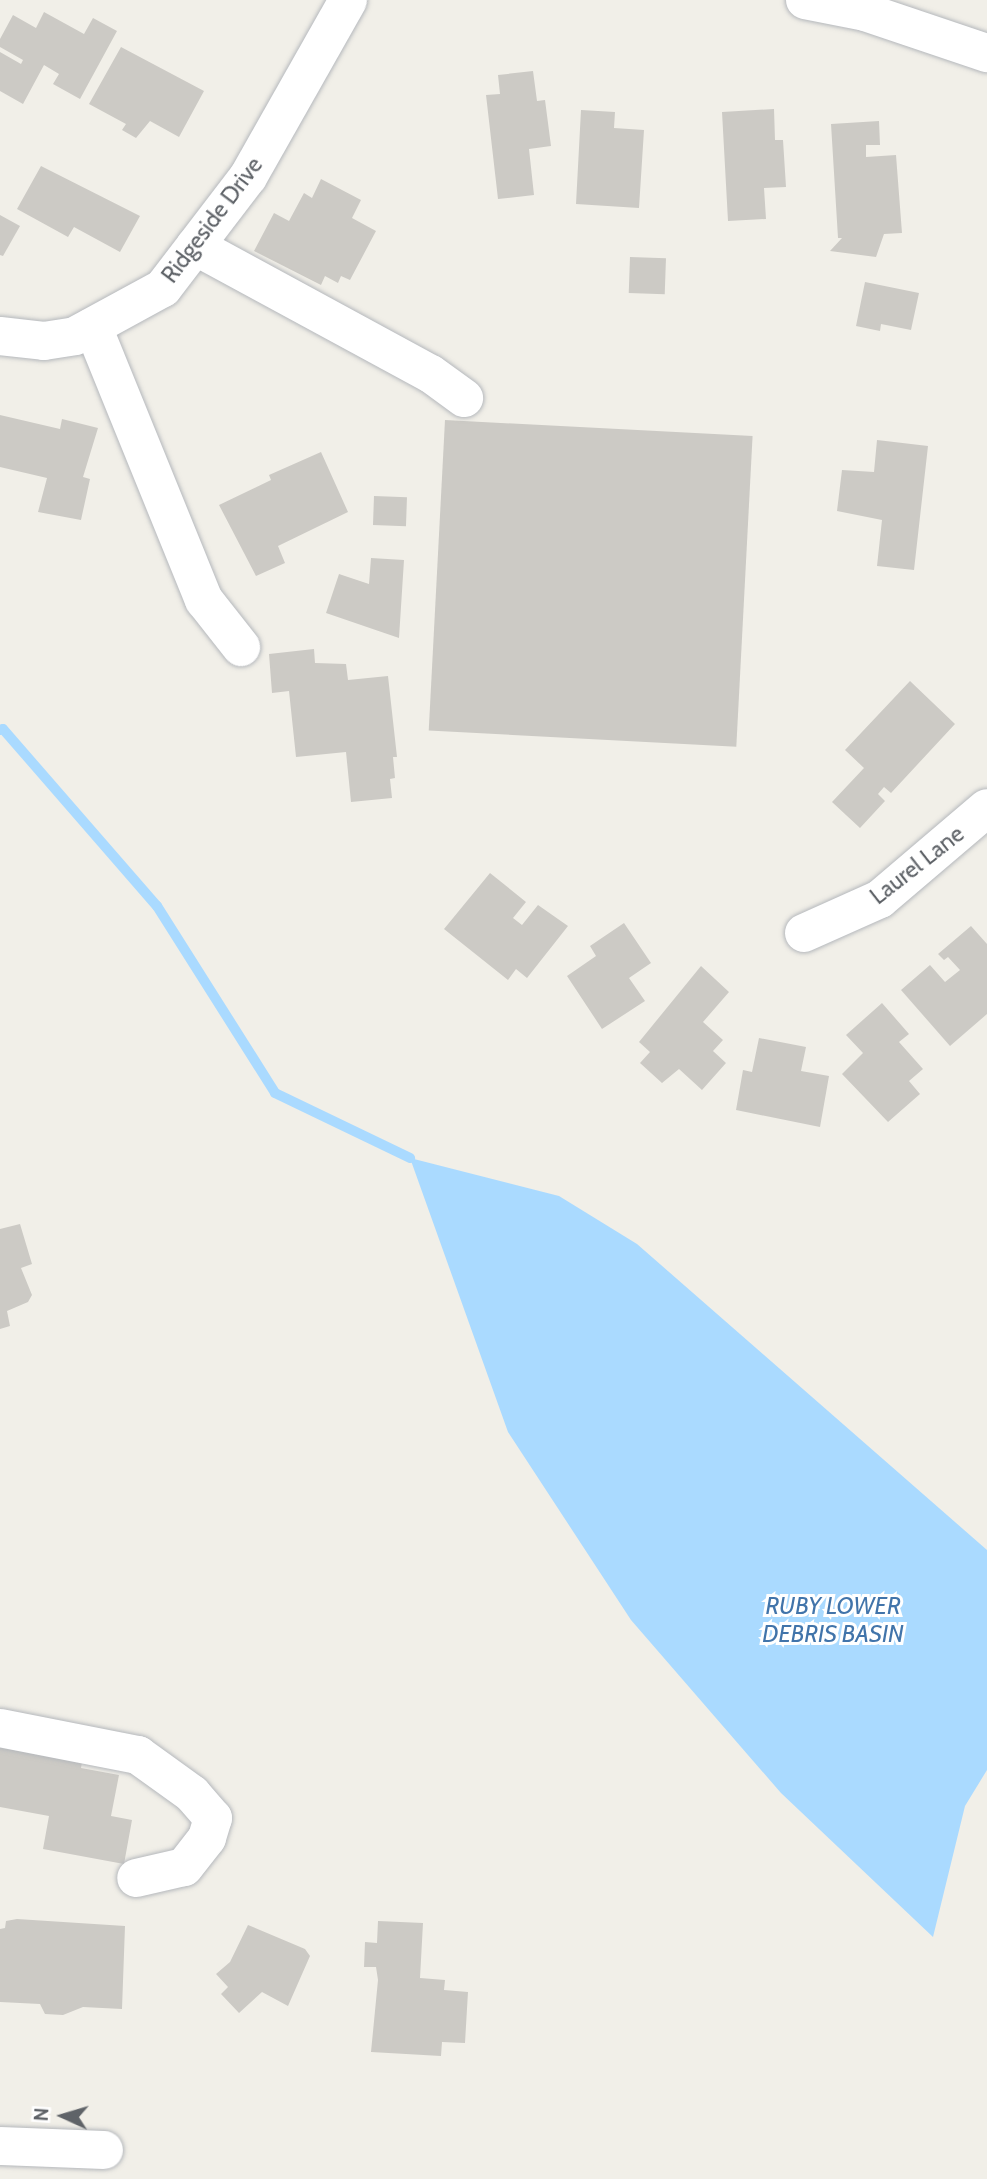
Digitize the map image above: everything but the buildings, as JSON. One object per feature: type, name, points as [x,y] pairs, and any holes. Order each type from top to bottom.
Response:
[{"type":"street","name":"Ridgeside Drive","points":[[0,336],[44,341],[93,327],[163,288],[248,177],[348,0]]},
{"type":"street","points":[[805,0],[865,12],[987,53]]},
{"type":"street","points":[[195,246],[431,374],[464,398]]},
{"type":"street","points":[[93,327],[204,600],[241,647]]},
{"type":"street","name":"Laurel Lane","points":[[804,933],[880,899],[987,807]]},
{"type":"street","points":[[0,1728],[138,1755],[192,1794],[213,1818],[207,1838],[184,1867],[136,1878]]},
{"type":"street","points":[[0,2146],[104,2150]]},
{"type":"water","name":"RUBY LOWER DEBRIS BASIN","points":[[410,1158],[559,1196],[637,1244],[987,1550],[987,1770],[965,1806],[933,1937],[781,1793],[631,1620],[508,1432]]},
{"type":"waterway","points":[[0,730],[3,729],[157,906],[275,1093],[410,1158]]}]
